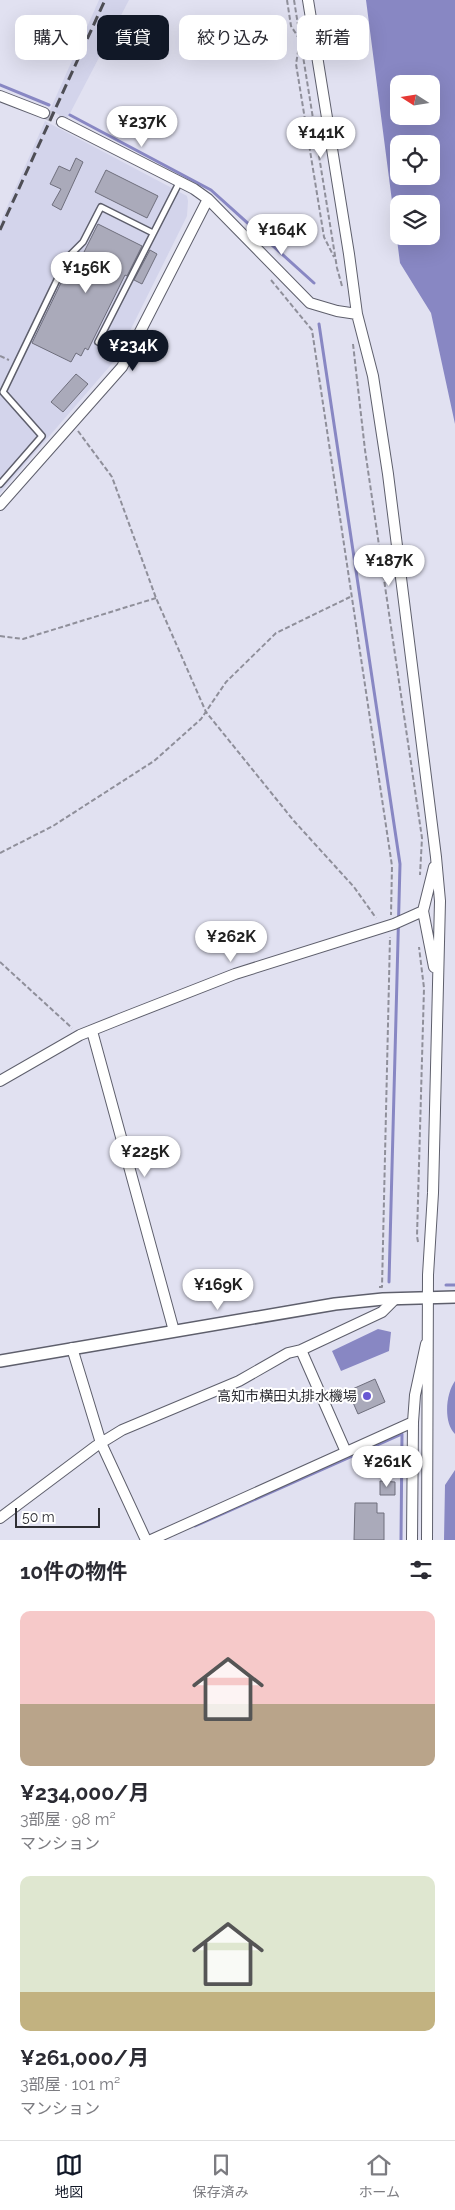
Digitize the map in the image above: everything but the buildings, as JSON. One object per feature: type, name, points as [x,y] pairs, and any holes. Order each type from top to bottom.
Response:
[{"type":"street","points":[[308,0],[349,254],[356,314],[373,376],[388,474],[440,901],[437,985],[434,1297],[429,1335],[427,1540]]},
{"type":"street","points":[[0,96],[44,113]]},
{"type":"street","points":[[62,122],[180,181],[208,199],[310,303],[337,311],[356,314]]},
{"type":"street","points":[[0,505],[122,367],[208,199]]},
{"type":"street","points":[[436,857],[418,913],[437,985]]},
{"type":"street","points":[[0,1081],[80,1036],[120,1018],[236,974],[389,926],[418,913]]},
{"type":"street","points":[[92,1031],[174,1331]]},
{"type":"street","points":[[0,1361],[335,1304],[455,1297]]},
{"type":"street","points":[[0,1518],[100,1443],[133,1425],[239,1382],[288,1353],[301,1350],[382,1312],[395,1299]]},
{"type":"street","points":[[412,1540],[413,1422],[421,1361],[429,1335]]},
{"type":"street","points":[[72,1348],[100,1443],[146,1540]]},
{"type":"street","points":[[301,1350],[346,1452]]},
{"type":"street","points":[[152,1540],[413,1422]]},
{"type":"lane","points":[[98,342],[180,181]]},
{"type":"lane","points":[[0,484],[42,436],[3,392],[68,257],[83,242],[101,207],[153,233]]},
{"type":"path","points":[[287,0],[291,26],[297,35]]},
{"type":"path","points":[[294,0],[297,20]]},
{"type":"path","points":[[297,58],[297,73],[324,237],[335,260]]},
{"type":"path","points":[[303,60],[335,260],[342,286]]},
{"type":"path","points":[[268,276],[312,330],[350,597],[392,866],[389,926],[382,1286],[374,1288]]},
{"type":"path","points":[[352,342],[365,450],[422,838],[420,879]]},
{"type":"path","points":[[72,423],[112,478],[156,598],[206,712],[294,821],[389,926]]},
{"type":"path","points":[[0,852],[52,826],[154,761],[206,712],[226,682],[276,633],[350,597]]},
{"type":"path","points":[[0,636],[23,639],[156,598]]},
{"type":"path","points":[[419,946],[424,988],[417,1236],[419,1244]]},
{"type":"path","points":[[0,962],[80,1036]]},
{"type":"shaded area","points":[[99,0],[129,0],[121,15],[97,15],[98,60],[67,119],[50,110],[72,60],[87,60],[87,27]]},
{"type":"shaded area","points":[[45,121],[187,196],[187,216],[116,359],[0,493],[0,223]]},
{"type":"water","points":[[366,0],[455,0],[455,424],[431,313],[400,263],[398,245],[440,245],[440,195],[391,195]]},
{"type":"water","points":[[378,1329],[391,1332],[389,1351],[341,1371],[332,1351]]},
{"type":"water","points":[[455,1381],[455,1434],[451,1429],[447,1408]]},
{"type":"water","points":[[455,1470],[455,1540],[444,1540],[445,1485]]},
{"type":"waterway","points":[[0,85],[49,105]]},
{"type":"waterway","points":[[70,115],[211,190],[314,283]]},
{"type":"waterway","points":[[319,324],[400,864],[389,1282]]},
{"type":"waterway","points":[[446,1285],[455,1285]]},
{"type":"waterway","points":[[195,1526],[402,1434],[401,1540]]},
{"type":"tunnel","points":[[44,113],[62,122]]},
{"type":"railway","points":[[0,230],[105,0]]},
{"type":"place","name":"高知市横田丸排水機場","points":[[367,1396]]}]
